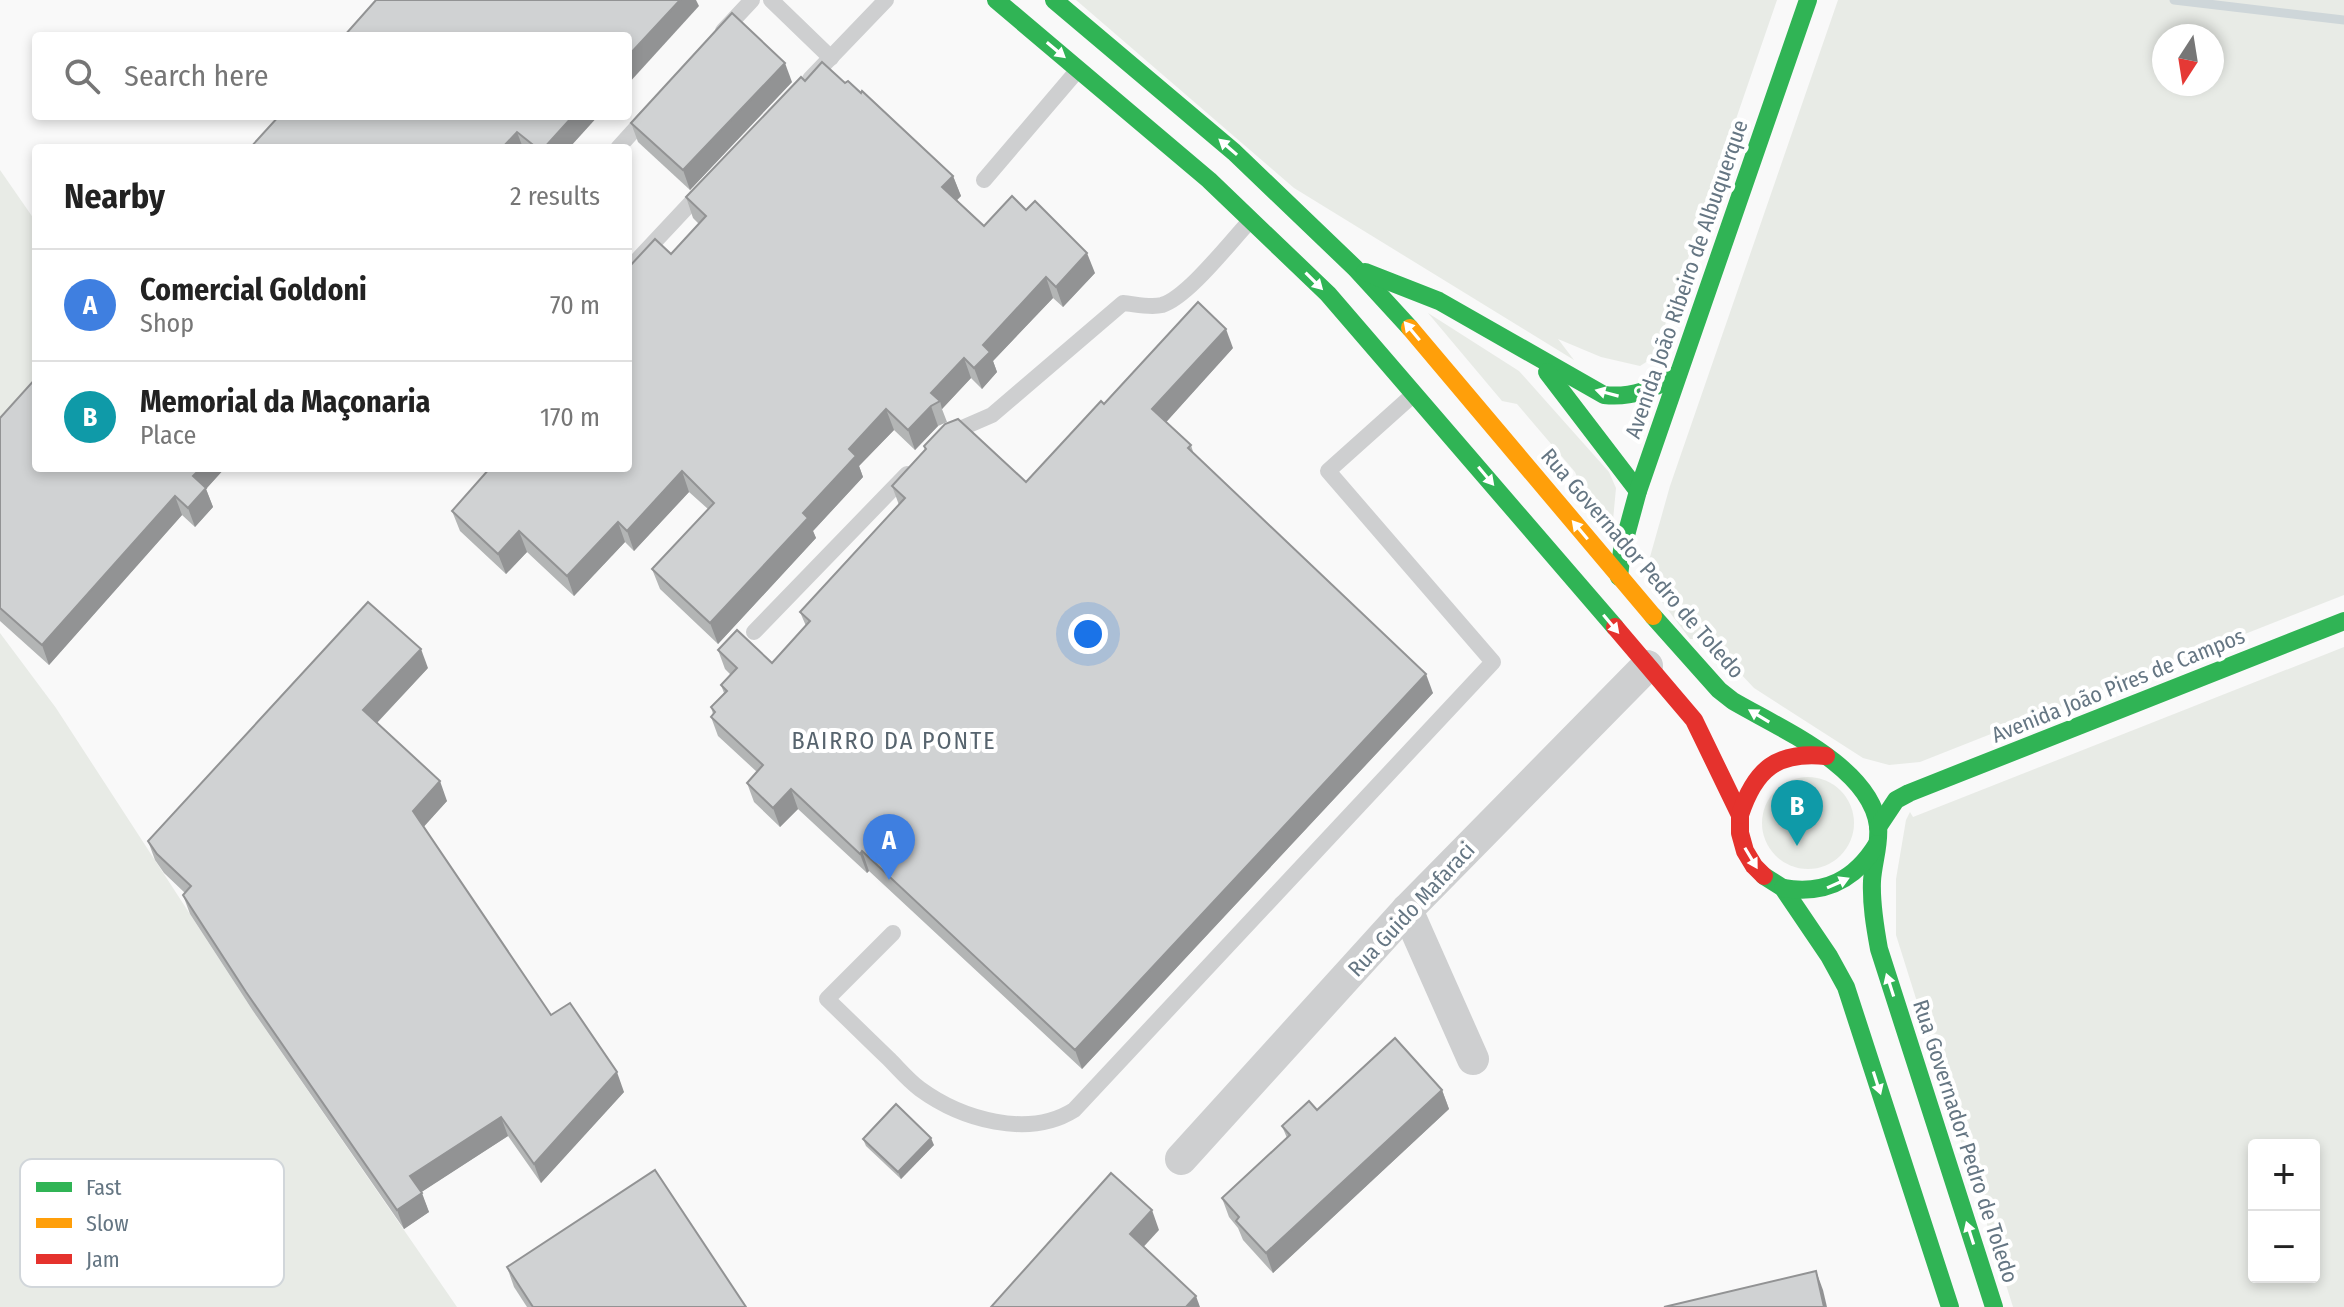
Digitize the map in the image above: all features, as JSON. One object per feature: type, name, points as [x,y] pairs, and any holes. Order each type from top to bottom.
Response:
[{"type":"main road","points":[[996,0],[1209,180],[1328,294],[1694,720],[1740,815]]},
{"type":"main road","name":"Rua Governador Pedro de Toledo","points":[[1054,0],[1234,152],[1355,268],[1405,322],[1619,577],[1719,690],[1826,756],[1854,777],[1871,800],[1878,836],[1872,882],[1873,916],[1879,949],[1994,1307]]},
{"type":"main road","name":"Avenida João Ribeiro de Albuquerque","points":[[1619,577],[1622,550],[1638,491],[1808,0]]},
{"type":"main road","points":[[1355,268],[1439,301],[1604,395],[1614,397],[1646,392],[1678,374]]},
{"type":"main road","points":[[1537,359],[1638,491]]},
{"type":"main road","name":"Avenida João Pires de Campos","points":[[1878,836],[1896,800],[1909,793],[2344,621]]},
{"type":"main road","points":[[1826,756],[1801,754],[1776,761],[1765,768],[1749,787],[1740,815],[1740,833],[1745,851],[1754,866],[1783,888],[1811,892],[1839,885],[1859,871],[1878,836]]},
{"type":"main road","points":[[1854,777],[1909,793]]},
{"type":"main road","points":[[1783,888],[1846,987],[1950,1307]]},
{"type":"street","name":"Rua Guido Mafaraci","points":[[1181,1159],[1407,910],[1647,666]]},
{"type":"street","points":[[1407,910],[1473,1059]]},
{"type":"lane","points":[[708,48],[752,0]]},
{"type":"lane","points":[[771,0],[831,58]]},
{"type":"lane","points":[[798,91],[886,0]]},
{"type":"lane","points":[[984,180],[1078,69]]},
{"type":"lane","points":[[622,144],[658,103]]},
{"type":"lane","points":[[632,266],[715,178]]},
{"type":"lane","points":[[935,445],[946,434],[992,415],[1123,303],[1158,306],[1171,301],[1193,283],[1251,220]]},
{"type":"lane","points":[[893,933],[827,999],[919,1088],[948,1105],[995,1121],[1034,1125],[1058,1121],[1074,1110],[1493,662],[1328,471],[1415,393]]},
{"type":"lane","points":[[754,632],[914,467]]},
{"type":"shaded area","points":[[1076,0],[1777,0],[1654,357],[1640,366],[1601,357],[1558,339],[1574,360],[1294,188]]},
{"type":"shaded area","points":[[1838,0],[2344,0],[2344,595],[1920,762],[1889,765],[1863,758],[1754,688],[1708,639],[1690,639],[1646,581],[1670,486]]},
{"type":"shaded area","points":[[0,170],[32,216],[32,408],[0,443]]},
{"type":"shaded area","points":[[1428,313],[1519,371],[1609,472],[1616,488],[1612,531],[1589,505],[1575,472],[1517,404],[1502,401]]},
{"type":"shaded area","points":[[0,633],[56,708],[253,1011],[457,1307],[0,1307]]},
{"type":"shaded area","points":[[2344,647],[2344,1307],[2013,1307],[1896,935],[1896,879],[1910,812],[1913,817]]},
{"type":"shaded area","points":[[1808,777],[1825,781],[1840,791],[1850,806],[1854,823],[1850,840],[1840,855],[1825,865],[1808,869],[1791,865],[1776,855],[1766,840],[1762,823],[1766,806],[1776,791],[1791,781]]},
{"type":"building","points":[[376,0],[680,0],[632,52],[632,32],[348,32]]},
{"type":"building","points":[[732,13],[785,63],[683,170],[631,123]]},
{"type":"building","points":[[822,62],[845,83],[848,81],[862,91],[953,176],[942,187],[984,226],[1012,196],[1026,210],[1035,201],[1087,253],[1056,287],[1046,277],[983,345],[990,352],[974,368],[964,358],[931,393],[940,401],[908,430],[886,409],[849,449],[856,456],[803,513],[808,518],[710,623],[652,569],[714,503],[682,471],[627,531],[618,522],[567,576],[519,531],[498,554],[452,511],[486,472],[632,472],[632,264],[655,239],[671,254],[706,216],[686,197],[801,77],[805,81]]},
{"type":"building","points":[[275,120],[569,120],[548,144],[532,144],[517,132],[506,144],[254,144]]},
{"type":"building","points":[[1198,302],[1226,329],[1152,409],[1191,445],[1188,448],[1426,674],[1075,1050],[791,789],[773,808],[747,783],[763,765],[711,717],[715,712],[711,707],[727,691],[721,685],[737,668],[718,650],[737,630],[772,663],[810,621],[800,612],[905,498],[892,486],[945,424],[958,419],[1026,482],[1101,401],[1104,404]]},
{"type":"building","points":[[32,382],[32,472],[197,472],[193,476],[206,488],[188,508],[175,496],[42,645],[0,608],[0,418]]},
{"type":"building","points":[[368,602],[421,649],[363,710],[440,781],[413,811],[551,1015],[570,1003],[617,1072],[534,1164],[501,1117],[410,1176],[422,1193],[397,1210],[183,895],[191,886],[157,854],[148,841]]},
{"type":"building","points":[[1395,1038],[1442,1090],[1266,1253],[1236,1221],[1239,1217],[1222,1198],[1290,1135],[1282,1126],[1309,1101],[1317,1110]]},
{"type":"building","points":[[896,1104],[931,1138],[898,1172],[863,1139]]},
{"type":"building","points":[[655,1170],[746,1307],[533,1307],[507,1267]]},
{"type":"building","points":[[1111,1173],[1152,1210],[1130,1234],[1196,1296],[1186,1307],[991,1307]]},
{"type":"building","points":[[1816,1271],[1824,1307],[1664,1307]]},
{"type":"waterway","points":[[2174,0],[2344,20]]},
{"type":"traffic: fast","points":[[996,0],[1209,180],[1328,294],[1615,627]]},
{"type":"traffic: fast","points":[[1054,0],[1234,152],[1355,268],[1410,328]]},
{"type":"traffic: fast","points":[[1619,577],[1622,550],[1638,491],[1808,0]]},
{"type":"traffic: fast","points":[[1365,272],[1439,301],[1604,395],[1642,391],[1678,374]]},
{"type":"traffic: fast","points":[[1547,372],[1638,491]]},
{"type":"traffic: fast","points":[[1653,616],[1719,690],[1820,752],[1859,785],[1872,805],[1878,826],[1872,890],[1879,949],[1994,1307]]},
{"type":"traffic: fast","points":[[1878,827],[1896,800],[1909,793],[2344,621]]},
{"type":"traffic: fast","points":[[1783,888],[1812,889],[1838,882],[1859,867],[1877,844]]},
{"type":"traffic: fast","points":[[1764,876],[1783,888],[1846,987],[1950,1307]]},
{"type":"traffic: slow","points":[[1410,328],[1653,616]]},
{"type":"traffic: jam","points":[[1615,627],[1694,720],[1740,815],[1740,833],[1745,851],[1764,876]]},
{"type":"traffic: jam","points":[[1740,815],[1753,786],[1770,766],[1794,757],[1826,756]]},
{"type":"place","name":"Memorial da Maçonaria","points":[[1797,846]]},
{"type":"place","name":"Comercial Goldoni","points":[[889,880]]},
{"type":"district","name":"BAIRRO DA PONTE","points":[[894,741]]}]
